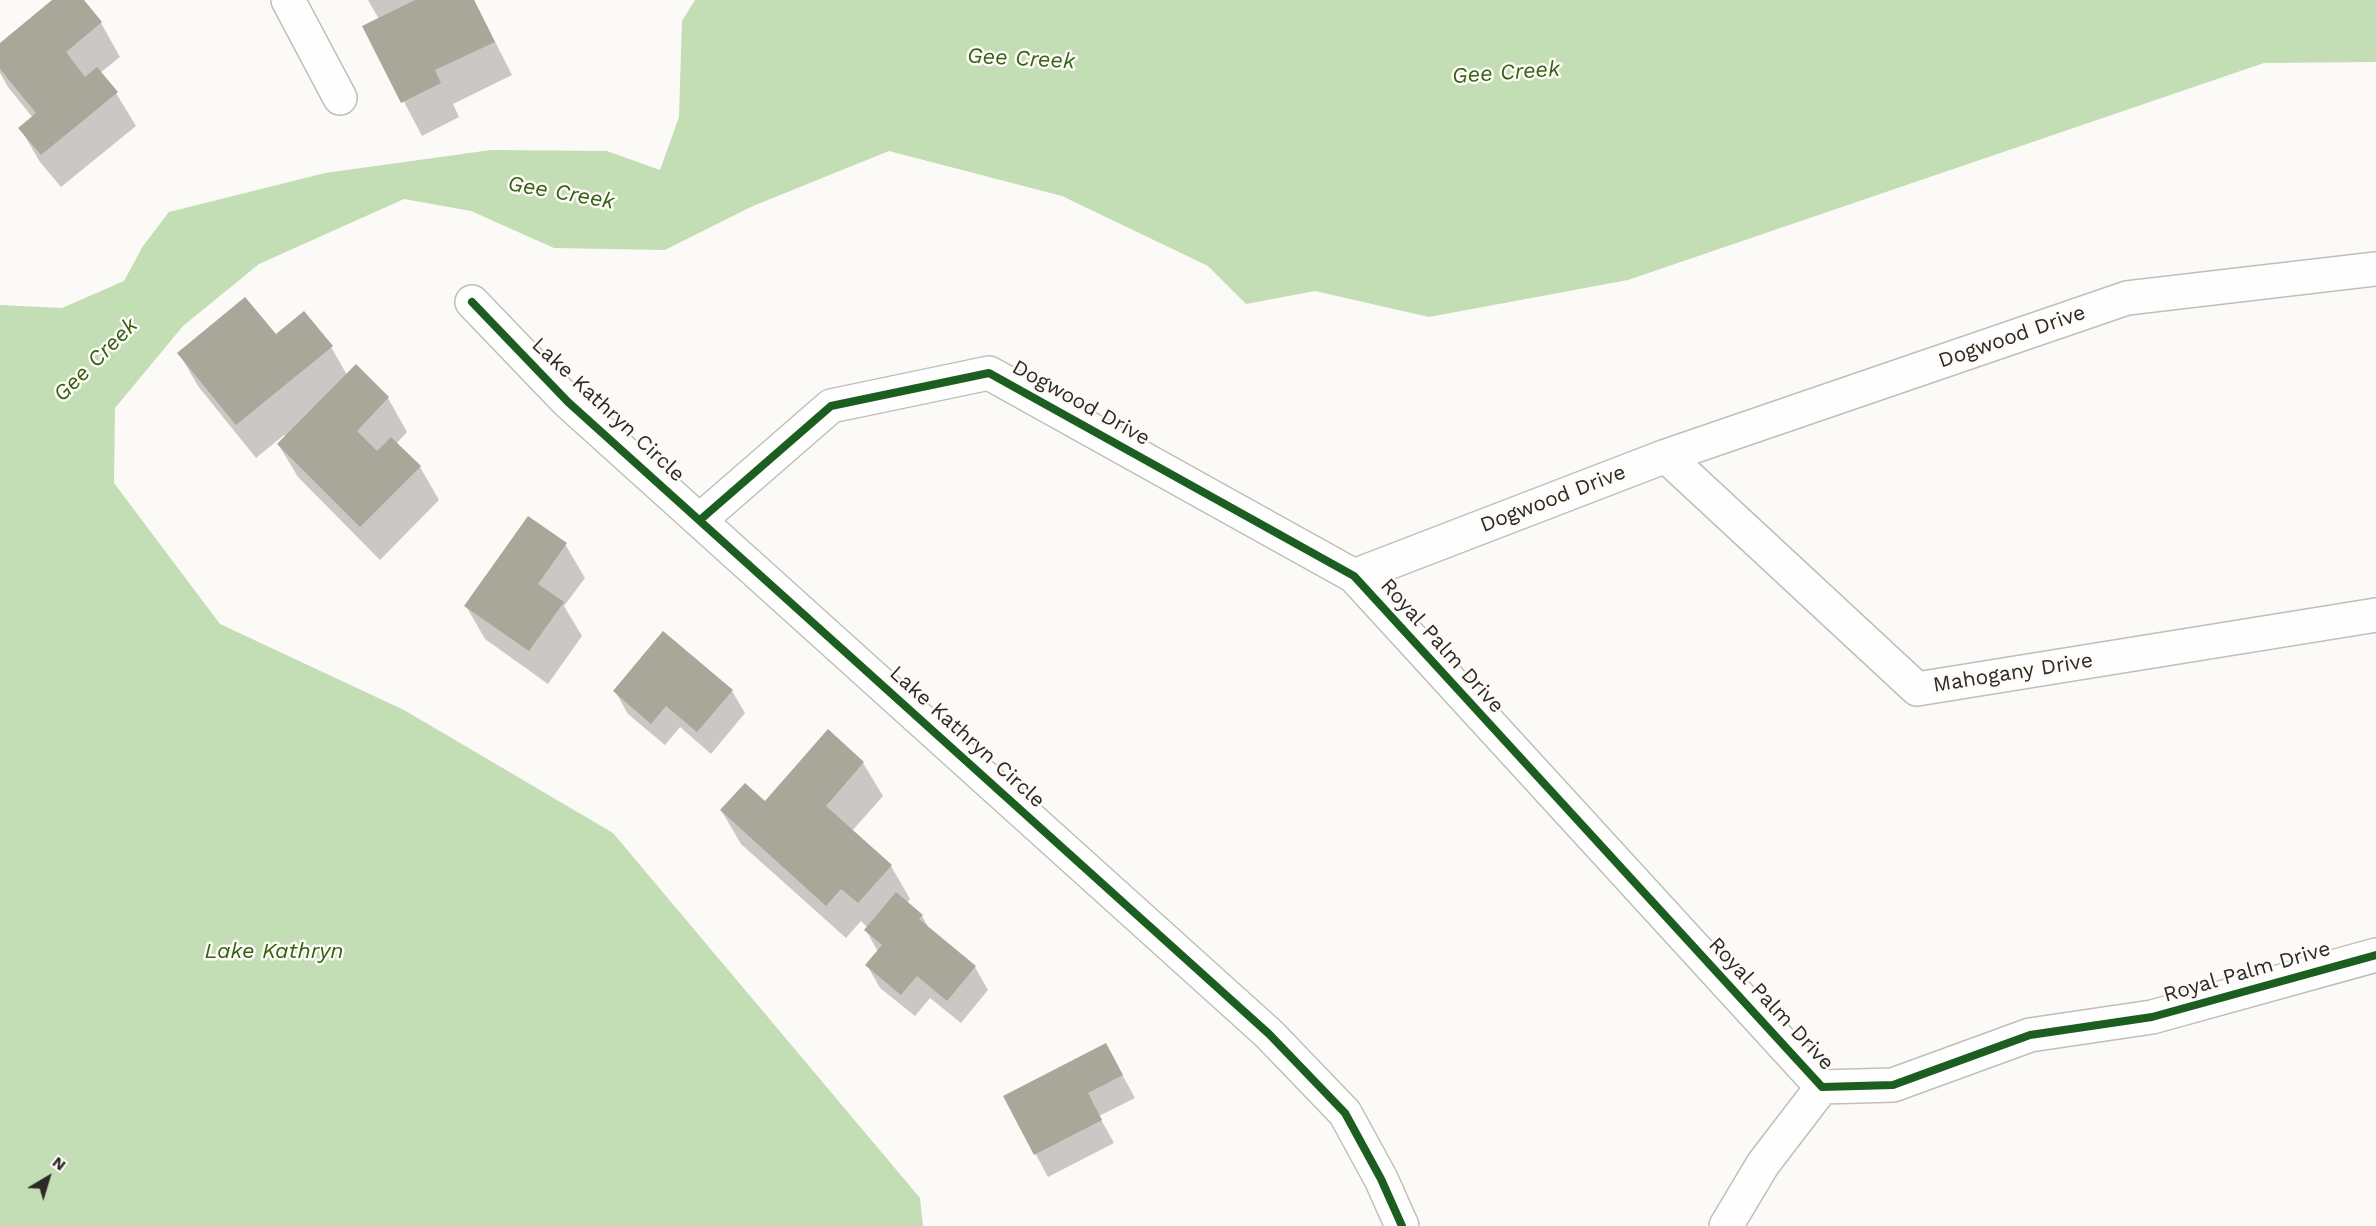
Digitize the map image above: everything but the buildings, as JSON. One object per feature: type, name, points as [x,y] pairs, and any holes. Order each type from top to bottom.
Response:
[{"type":"street","points":[[288,0],[340,98]]},
{"type":"street","name":"Dogwood Drive","points":[[700,520],[831,406],[989,373],[1354,576],[1666,456],[2127,298],[2376,269]]},
{"type":"street","name":"Lake Kathryn Circle","points":[[472,302],[568,402],[1269,1034],[1345,1113],[1381,1179],[1402,1226]]},
{"type":"street","name":"Mahogany Drive","points":[[1666,456],[1917,689],[2376,615]]},
{"type":"street","name":"Royal Palm Drive","points":[[1354,576],[1822,1087],[1893,1085],[2030,1035],[2152,1017],[2376,955]]},
{"type":"street","points":[[1726,1226],[1763,1164],[1822,1087]]},
{"type":"water","name":"Lake Kathryn","points":[[695,0],[2376,0],[2376,62],[2264,63],[1628,280],[1429,317],[1315,291],[1246,304],[1208,266],[1062,196],[889,151],[753,206],[665,250],[554,248],[471,211],[404,199],[259,264],[183,326],[115,408],[114,483],[220,624],[404,710],[613,833],[920,1198],[923,1226],[0,1226],[0,305],[62,308],[124,281],[143,246],[169,212],[325,173],[491,150],[607,151],[660,170],[679,117],[682,21]]},
{"type":"cycle path","points":[[472,302],[568,402],[1269,1034],[1345,1113],[1381,1179],[1402,1226]]},
{"type":"cycle path","points":[[700,520],[831,406],[989,373],[1354,576],[1822,1087],[1893,1085],[2030,1035],[2152,1017],[2376,955]]},
{"type":"water label","name":"Gee Creek","points":[[1021,59]]},
{"type":"water label","name":"Gee Creek","points":[[1506,73]]},
{"type":"water label","name":"Gee Creek","points":[[561,193]]},
{"type":"water label","name":"Gee Creek","points":[[96,360]]}]
